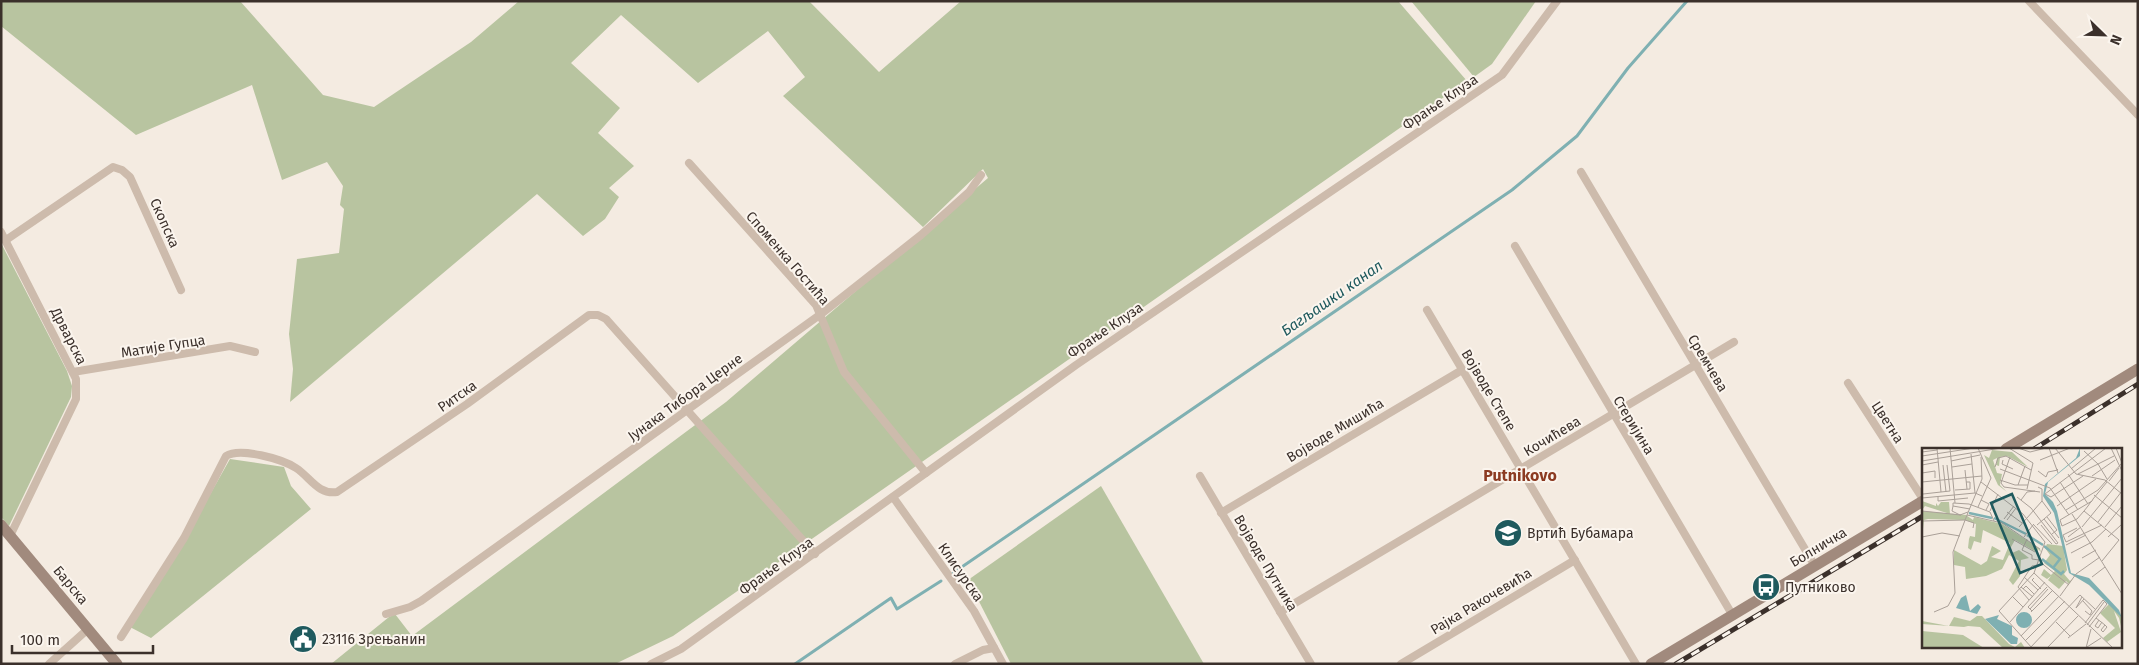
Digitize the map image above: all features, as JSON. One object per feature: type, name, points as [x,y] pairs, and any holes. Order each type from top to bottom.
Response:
[{"type":"street","name":"Фрање Клуза","points":[[652,664],[681,649],[1076,365],[1502,75],[1557,1]]},
{"type":"street","points":[[2029,1],[2138,115]]},
{"type":"street","name":"Споменка Гостића","points":[[689,163],[809,297],[821,314],[844,372],[926,472]]},
{"type":"street","name":"Скопска","points":[[6,240],[113,167],[122,170],[130,176],[182,290]]},
{"type":"street","name":"Сремчева","points":[[1581,172],[1815,566]]},
{"type":"street","name":"Јунака Тибора Церне","points":[[386,614],[410,607],[421,601],[689,411],[821,314],[921,236],[969,192],[982,175]]},
{"type":"street","name":"Дрварска","points":[[1,232],[73,372],[77,384],[76,399],[10,536]]},
{"type":"street","name":"Стеријина","points":[[1514,246],[1733,616]]},
{"type":"street","name":"Војводе Степе","points":[[1427,310],[1636,664]]},
{"type":"street","name":"Ритска","points":[[122,637],[184,538],[223,460],[233,452],[249,453],[283,462],[296,468],[329,494],[337,492],[467,404],[589,314],[598,315],[606,319],[814,554]]},
{"type":"street","name":"Кочићева","points":[[1280,612],[1734,342]]},
{"type":"street","name":"Матије Гупца","points":[[73,372],[230,346],[255,352]]},
{"type":"street","points":[[2008,448],[2138,369]]},
{"type":"street","name":"Војводе Мишића","points":[[1222,513],[1462,370]]},
{"type":"street","name":"Цветна","points":[[1848,383],[1922,498]]},
{"type":"street","name":"Војводе Путника","points":[[1200,476],[1311,664]]},
{"type":"street","name":"Клисурска","points":[[893,497],[974,611],[1003,664]]},
{"type":"street","name":"Болничка","points":[[1651,664],[1922,501]]},
{"type":"street","name":"Барска","points":[[1,525],[117,664]]},
{"type":"street","name":"Рајка Ракочевића","points":[[1401,664],[1574,560]]},
{"type":"street","points":[[49,664],[88,629]]},
{"type":"street","points":[[955,664],[994,648]]},
{"type":"green space","points":[[1,1],[240,1],[323,95],[374,107],[471,42],[519,1],[809,1],[879,72],[961,1],[1398,1],[1467,81],[673,636],[615,664],[331,664],[395,614],[412,636],[726,402],[988,178],[983,169],[923,227],[783,96],[805,77],[768,31],[698,83],[621,15],[571,63],[620,108],[598,133],[634,166],[609,188],[619,197],[605,219],[583,236],[537,194],[290,402],[293,369],[289,334],[297,259],[339,253],[344,209],[340,205],[343,186],[327,162],[282,180],[252,85],[136,135],[1,26]]},
{"type":"green space","points":[[1411,1],[1536,1],[1492,64],[1474,77]]},
{"type":"green space","points":[[1,243],[67,371],[72,386],[71,397],[9,526],[1,517]]},
{"type":"green space","points":[[230,459],[284,467],[291,486],[311,509],[151,638],[128,626],[199,514]]},
{"type":"green space","points":[[1101,486],[1204,664],[1011,664],[968,580]]},
{"type":"waterway","name":"Багљашки канал","points":[[953,573],[1512,190],[1577,136],[1628,68],[1687,1]]},
{"type":"waterway","name":"Багљашки канал","points":[[795,664],[891,598],[897,609],[941,581]]},
{"type":"railway","points":[[2036,448],[2138,384]]},
{"type":"railway","points":[[1676,664],[1922,517]]},
{"type":"place","name":"Вртић Бубамара","points":[[1508,533]]},
{"type":"place","name":"Путниково","points":[[1766,587]]},
{"type":"place","name":"23116 Зрењанин","points":[[303,639]]},
{"type":"district","name":"Putnikovo","points":[[1520,475]]}]
